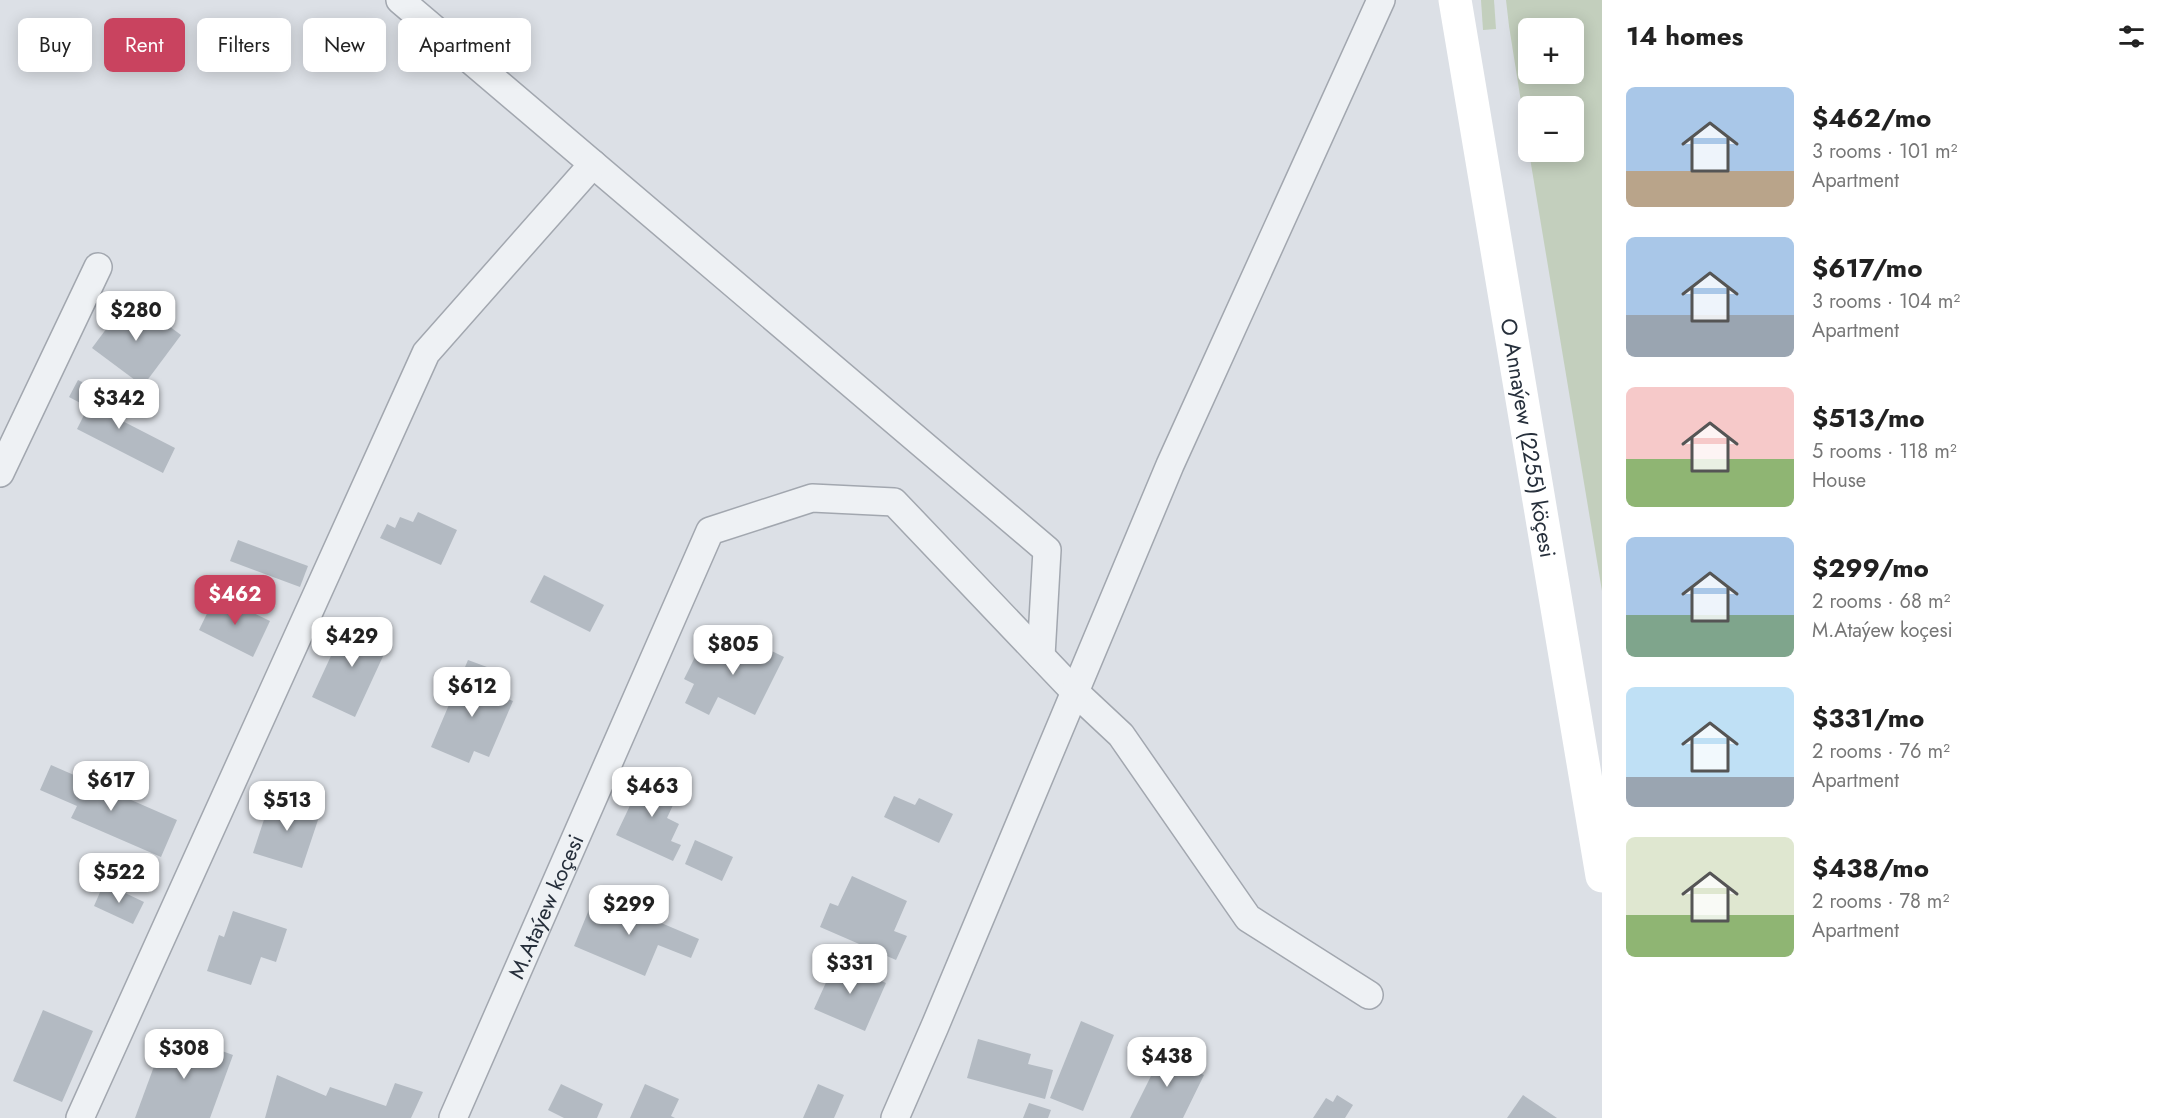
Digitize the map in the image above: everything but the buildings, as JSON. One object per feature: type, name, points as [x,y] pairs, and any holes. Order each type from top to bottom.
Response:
[{"type":"main road","name":"O Annaýew (2255) köçesi","points":[[1455,0],[1602,876]]},
{"type":"street","points":[[400,0],[1047,550],[1041,656],[1121,735],[1248,918],[1369,995]]},
{"type":"street","points":[[895,1118],[1170,465],[1381,0]]},
{"type":"street","points":[[80,1118],[426,352],[593,164]]},
{"type":"street","points":[[0,473],[98,267]]},
{"type":"street","name":"M.Ataýew koçesi","points":[[453,1118],[710,531],[812,498],[894,502],[1041,656]]},
{"type":"green space","points":[[1481,0],[1494,0],[1496,29],[1483,30]]},
{"type":"green space","points":[[1506,0],[1602,0],[1602,591],[1531,162],[1584,162],[1584,96],[1520,96],[1518,84],[1584,84],[1584,18],[1518,18],[1518,83]]}]
